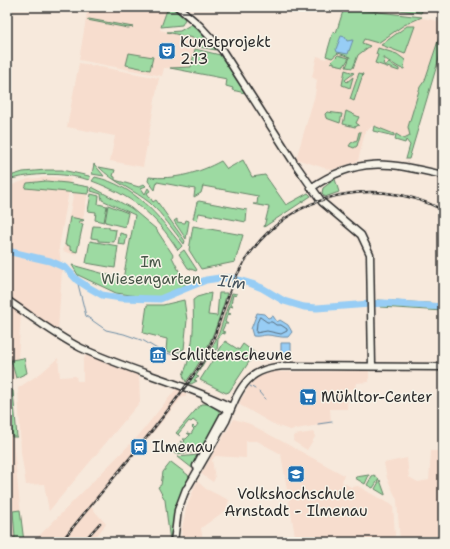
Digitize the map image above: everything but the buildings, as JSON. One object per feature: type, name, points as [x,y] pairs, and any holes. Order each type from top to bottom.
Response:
[{"type":"main road","points":[[178,7],[200,26],[222,50],[310,188],[322,202],[358,232],[364,240],[371,260],[372,366]]},
{"type":"main road","points":[[310,188],[335,173],[363,164],[383,164],[443,174]]},
{"type":"main road","points":[[7,300],[68,341],[82,348],[155,378],[180,384],[192,390],[196,394],[230,409]]},
{"type":"main road","points":[[174,542],[178,510],[185,492],[226,421],[230,409],[247,380],[254,374],[266,368],[280,366],[443,367]]},
{"type":"shaded area","points":[[88,7],[167,7],[160,30],[197,39],[191,67],[164,68],[162,76],[79,60]]},
{"type":"shaded area","points":[[344,8],[397,13],[443,22],[443,44],[413,139],[401,138],[398,135],[373,126],[365,132],[358,161],[331,170],[296,159],[315,95],[317,80],[312,77],[317,56],[326,59]]},
{"type":"shaded area","points":[[79,63],[159,78],[143,167],[110,161],[115,136],[67,127]]},
{"type":"shaded area","points":[[51,177],[71,179],[59,248],[62,270],[58,330],[7,296],[7,187],[28,179]]},
{"type":"shaded area","points":[[74,190],[88,192],[76,255],[63,251]]},
{"type":"shaded area","points":[[227,293],[232,293],[219,333],[199,369],[189,383],[186,382],[206,352]]},
{"type":"shaded area","points":[[7,303],[21,312],[18,359],[11,360],[16,378],[7,382]]},
{"type":"shaded area","points":[[86,354],[139,376],[140,402],[49,511],[44,484],[26,485],[21,452],[18,388],[41,373],[58,358],[60,377],[76,376],[77,381],[83,381],[83,362]]},
{"type":"shaded area","points":[[369,371],[369,382],[356,383],[355,389],[347,389],[347,409],[330,409],[331,423],[290,430],[275,425],[240,405],[240,401],[250,385],[257,378],[271,372]]},
{"type":"shaded area","points":[[7,389],[10,389],[13,441],[24,542],[7,542]]},
{"type":"shaded area","points":[[176,389],[187,394],[185,397],[183,396],[91,507],[106,524],[92,542],[33,542],[139,435]]},
{"type":"shaded area","points":[[234,419],[250,424],[344,475],[342,482],[351,487],[358,486],[393,505],[395,536],[373,542],[296,542],[281,454],[257,441],[246,441],[246,458],[215,456],[212,460],[215,478],[213,482],[201,474]]},
{"type":"shaded area","points":[[314,432],[315,437],[307,450],[293,441],[294,435]]},
{"type":"shaded area","points":[[431,451],[443,451],[443,542],[400,542],[397,500],[387,478],[384,463],[407,458],[409,477],[418,482],[429,480]]},
{"type":"shaded area","points":[[197,481],[206,489],[229,500],[226,510],[201,528],[203,542],[181,542],[186,509]]},
{"type":"green space","points":[[168,7],[171,7],[185,19],[182,25],[161,27]]},
{"type":"green space","points":[[378,7],[424,7],[421,13]]},
{"type":"green space","points":[[344,8],[422,17],[404,25],[378,43],[364,39],[362,43],[370,46],[358,55],[353,68],[346,67],[350,57],[338,53],[332,58],[326,56],[333,32],[336,33]]},
{"type":"green space","points":[[89,19],[133,27],[128,28],[87,20]]},
{"type":"green space","points":[[192,24],[216,50],[198,47],[196,45],[197,39],[167,32],[180,31]]},
{"type":"green space","points":[[407,26],[415,26],[405,54],[381,45]]},
{"type":"green space","points":[[443,26],[441,35],[443,36],[443,45],[409,159],[406,159],[410,145],[406,140],[405,143],[395,140],[396,134],[404,139],[410,136],[408,127],[420,87],[425,80]]},
{"type":"green space","points":[[378,48],[397,54],[405,60],[404,69],[382,57],[385,61],[383,63],[385,66],[389,63],[399,69],[399,71],[375,63],[378,55],[376,54]]},
{"type":"green space","points":[[195,49],[220,55],[245,93],[232,90],[233,88],[226,86],[227,79],[170,68],[191,67]]},
{"type":"green space","points":[[129,53],[153,57],[150,70],[126,65]]},
{"type":"green space","points":[[338,55],[349,58],[344,66],[334,64],[334,62],[330,63]]},
{"type":"green space","points":[[345,70],[354,73],[345,80],[347,82],[353,77],[350,88],[342,85]]},
{"type":"green space","points":[[359,73],[363,74],[354,101],[350,99]]},
{"type":"green space","points":[[346,111],[359,117],[356,123],[359,125],[355,127],[343,124]]},
{"type":"green space","points":[[327,112],[342,114],[340,123],[326,118],[325,114]]},
{"type":"green space","points":[[374,126],[394,134],[394,136],[373,131]]},
{"type":"green space","points":[[359,132],[361,132],[357,146],[354,148],[349,146],[357,140]]},
{"type":"green space","points":[[243,160],[252,177],[265,175],[286,205],[308,193],[311,196],[264,227],[269,207],[253,204],[257,204],[258,196],[203,186],[201,193],[194,197],[195,189],[157,182],[155,190],[148,181],[149,177],[158,178],[186,175],[221,161],[227,169]]},
{"type":"green space","points":[[94,164],[104,176],[92,174]]},
{"type":"green space","points":[[99,167],[115,170],[113,176],[115,177],[115,180],[139,187],[144,184],[146,186],[141,188],[145,194],[148,188],[150,191],[147,193],[153,202],[156,200],[185,241],[184,244],[164,218],[150,203],[117,182]]},
{"type":"green space","points":[[62,170],[89,176],[90,178],[89,180],[79,177],[48,174],[7,180],[7,177],[23,172]]},
{"type":"green space","points":[[95,177],[122,187],[134,195],[164,223],[182,246],[178,250],[151,216],[131,200],[92,181]]},
{"type":"green space","points":[[335,179],[339,192],[325,197],[322,193],[323,188]]},
{"type":"green space","points":[[46,181],[89,187],[88,194],[25,188],[27,183]]},
{"type":"green space","name":"Im Wiesengarten","points":[[92,187],[131,208],[156,229],[173,255],[172,257],[186,285],[160,297],[138,296],[116,293],[78,275],[72,265],[123,279],[135,215],[102,200],[101,194],[91,191]]},
{"type":"green space","points":[[91,194],[99,196],[98,204],[107,206],[104,222],[95,220],[96,212],[88,211]]},
{"type":"green space","points":[[199,201],[247,210],[246,222],[199,213],[197,220],[193,219],[197,202]]},
{"type":"green space","points":[[108,205],[128,213],[125,227],[105,222]]},
{"type":"green space","points":[[70,217],[84,220],[79,221],[79,223],[83,224],[77,252],[70,250],[70,246],[65,245]]},
{"type":"green space","points":[[177,219],[177,222],[185,223],[186,220],[189,221],[186,239],[174,221]]},
{"type":"green space","points":[[93,226],[109,227],[109,229],[116,230],[114,242],[98,241],[98,239],[91,238]]},
{"type":"green space","points":[[193,226],[243,235],[235,262],[201,269],[189,250]]},
{"type":"green space","points":[[120,233],[127,235],[125,245],[118,244]]},
{"type":"green space","points":[[90,241],[118,246],[115,268],[86,263]]},
{"type":"green space","points":[[184,250],[197,270],[196,271],[188,268],[179,254]]},
{"type":"green space","points":[[211,293],[208,315],[217,316],[219,293],[227,293],[220,317],[206,350],[186,382],[183,375],[187,366],[191,347],[193,300],[197,297]]},
{"type":"green space","points":[[232,293],[237,294],[236,296],[233,295],[231,304],[233,307],[230,306],[228,313],[231,314],[227,315],[225,322],[228,324],[225,324],[222,331],[225,332],[225,334],[222,333],[218,339],[217,350],[213,350],[210,355],[209,354],[219,333]]},
{"type":"green space","points":[[184,300],[187,320],[184,349],[174,353],[166,351],[167,339],[143,333],[147,305],[163,305]]},
{"type":"green space","points":[[377,300],[443,304],[443,311],[380,307],[380,305],[377,305]]},
{"type":"green space","points":[[225,341],[239,350],[243,344],[255,353],[229,392],[226,393],[200,380]]},
{"type":"green space","points":[[24,358],[27,373],[16,378],[11,360]]},
{"type":"green space","points":[[206,359],[196,376],[199,377],[194,380],[197,381],[191,384],[189,383]]},
{"type":"green space","points":[[11,389],[13,391],[17,437],[12,437],[11,425],[7,425],[7,390]]},
{"type":"green space","points":[[201,404],[208,404],[219,411],[220,418],[199,452],[175,454],[173,451],[176,451],[179,447],[178,444],[181,446],[182,444],[180,441],[183,443],[185,441],[183,439],[186,439],[190,435],[187,433],[191,434],[194,429],[192,427],[193,426],[195,428],[198,424],[193,420],[191,422],[189,421],[178,434],[180,436],[176,433]]},
{"type":"green space","points":[[198,455],[199,457],[192,468],[178,457]]},
{"type":"green space","points":[[171,462],[188,475],[189,478],[175,509],[170,542],[165,500],[158,487],[161,485],[163,472]]},
{"type":"green space","points":[[369,475],[365,484],[355,478],[356,477]]},
{"type":"green space","points":[[374,475],[379,479],[373,488],[367,485]]},
{"type":"green space","points":[[380,480],[385,494],[385,495],[375,489]]},
{"type":"green space","points":[[20,510],[24,542],[7,542],[7,539],[15,538],[13,511]]},
{"type":"water","points":[[341,36],[345,37],[347,41],[353,40],[348,54],[337,52],[336,49]]},
{"type":"water","points":[[257,313],[264,314],[268,318],[273,316],[277,322],[280,320],[288,325],[292,332],[288,337],[267,335],[253,336],[251,329]]},
{"type":"water","points":[[281,343],[291,343],[291,358],[281,358]]},
{"type":"waterway","points":[[383,10],[387,7]]},
{"type":"waterway","name":"Ilm","points":[[7,251],[50,261],[66,268],[77,280],[102,295],[121,298],[160,299],[206,280],[232,278],[262,288],[284,301],[304,307],[317,308],[383,303],[443,307]]},
{"type":"waterway","points":[[77,280],[86,316],[106,330],[144,341],[162,352],[174,355],[185,351]]},
{"type":"waterway","points":[[198,353],[208,357]]},
{"type":"waterway","points":[[250,386],[255,389]]},
{"type":"waterway","points":[[259,392],[265,399]]},
{"type":"waterway","points":[[318,424],[332,422]]},
{"type":"railway","points":[[61,542],[167,412],[199,367],[211,345],[227,298],[237,275],[254,248],[275,226],[299,210],[326,199],[355,193],[385,193],[414,198],[443,210]]},
{"type":"railway","points":[[83,542],[100,523]]},
{"type":"place","name":"Kunstprojekt 2.13","points":[[167,51]]},
{"type":"place","name":"Schlittenscheune","points":[[158,355]]},
{"type":"place","name":"Mühltor-Center","points":[[308,397]]},
{"type":"place","name":"Ilmenau","points":[[139,447]]},
{"type":"place","name":"Volkshochschule Arnstadt - Ilmenau","points":[[296,474]]}]
